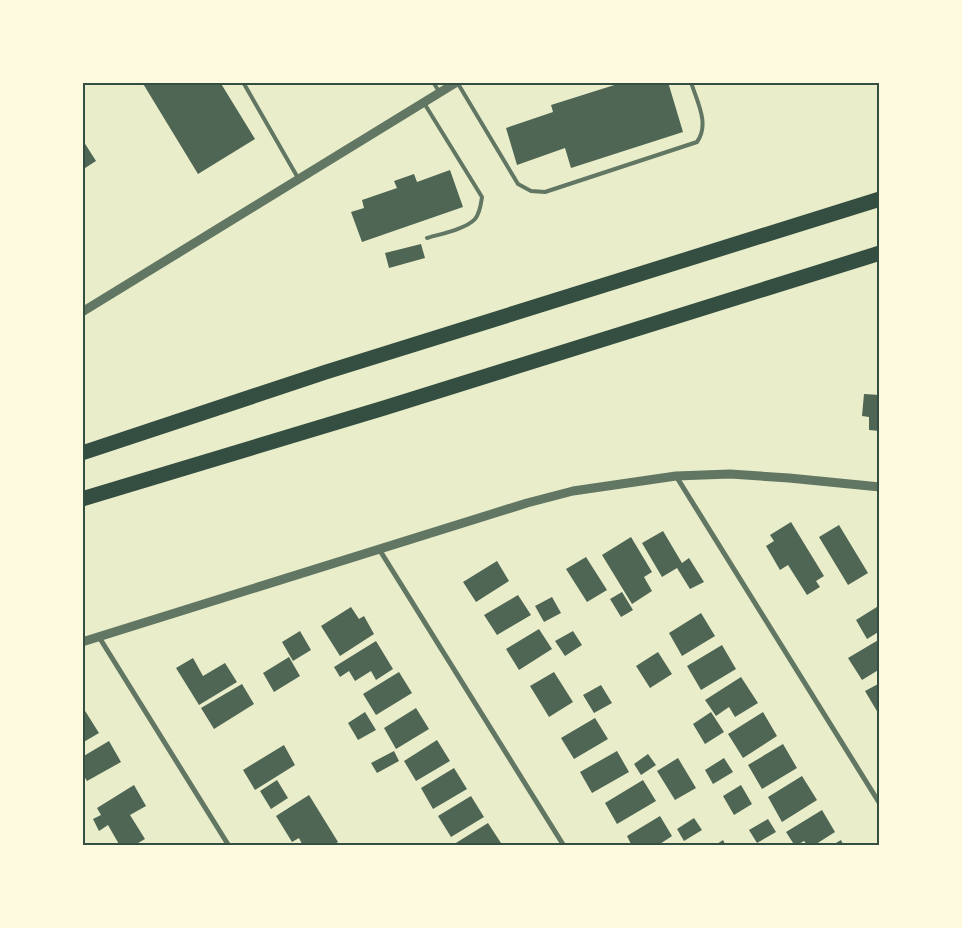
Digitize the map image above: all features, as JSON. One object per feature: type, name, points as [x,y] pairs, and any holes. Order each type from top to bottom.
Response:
[{"type":"highway","points":[[82,453],[326,372],[880,200]]},
{"type":"highway","points":[[82,499],[384,408],[880,253]]},
{"type":"street","points":[[82,312],[457,82]]},
{"type":"street","points":[[82,642],[527,503],[573,491],[676,476],[730,474],[880,487]]},
{"type":"street","points":[[676,476],[880,804]]},
{"type":"street","points":[[380,550],[564,846]]},
{"type":"street","points":[[99,637],[229,846]]},
{"type":"lane","points":[[243,82],[298,180]]},
{"type":"lane","points":[[433,82],[440,93]]},
{"type":"lane","points":[[457,82],[518,184],[530,191],[544,192],[697,142],[702,135],[704,124],[690,82]]},
{"type":"lane","points":[[424,103],[482,197],[481,208],[475,219],[463,226],[427,238]]},
{"type":"building","points":[[142,82],[220,82],[255,139],[198,174]]},
{"type":"building","points":[[624,82],[668,82],[683,132],[571,168],[565,148],[517,165],[506,128],[553,112],[551,105]]},
{"type":"building","points":[[82,139],[96,161],[82,170]]},
{"type":"building","points":[[450,170],[463,207],[362,242],[351,212],[364,208],[362,200],[397,188],[394,181],[414,174],[417,182]]},
{"type":"building","points":[[421,244],[425,258],[389,268],[385,253]]},
{"type":"building","points":[[864,394],[880,395],[880,431],[869,430],[869,417],[862,416]]},
{"type":"building","points":[[791,522],[824,576],[816,581],[820,587],[807,595],[788,565],[780,570],[766,546],[774,541],[770,535]]},
{"type":"building","points":[[839,525],[868,573],[848,585],[819,537]]},
{"type":"building","points":[[663,531],[682,563],[689,558],[704,582],[690,589],[677,568],[662,577],[642,543]]},
{"type":"building","points":[[631,537],[652,572],[644,577],[652,591],[632,604],[602,555]]},
{"type":"building","points":[[586,557],[607,590],[587,602],[566,569]]},
{"type":"building","points":[[497,561],[509,581],[476,602],[463,582]]},
{"type":"building","points":[[622,592],[633,610],[621,617],[610,599]]},
{"type":"building","points":[[518,595],[531,615],[497,635],[484,615]]},
{"type":"building","points":[[552,597],[561,613],[544,622],[535,606]]},
{"type":"building","points":[[880,605],[880,631],[867,639],[856,620]]},
{"type":"building","points":[[351,607],[359,619],[364,616],[374,634],[340,656],[321,626]]},
{"type":"building","points":[[701,613],[715,636],[682,656],[669,633]]},
{"type":"building","points":[[539,629],[552,649],[519,670],[506,649]]},
{"type":"building","points":[[300,631],[311,650],[293,661],[282,642]]},
{"type":"building","points":[[573,631],[582,645],[565,656],[555,641]]},
{"type":"building","points":[[880,639],[880,669],[862,680],[848,658]]},
{"type":"building","points":[[376,641],[393,669],[376,680],[371,671],[355,681],[349,671],[340,677],[334,667]]},
{"type":"building","points":[[722,645],[736,669],[701,690],[687,666]]},
{"type":"building","points":[[658,652],[672,674],[650,688],[636,666]]},
{"type":"building","points":[[289,657],[300,676],[274,692],[263,673]]},
{"type":"building","points":[[193,658],[203,676],[225,663],[237,682],[199,705],[176,668]]},
{"type":"building","points":[[399,672],[412,693],[376,715],[363,694]]},
{"type":"building","points":[[554,672],[573,702],[549,717],[530,686]]},
{"type":"building","points":[[741,677],[758,703],[735,717],[729,707],[716,716],[705,700]]},
{"type":"building","points":[[880,683],[880,712],[878,713],[865,691]]},
{"type":"building","points":[[242,684],[254,704],[214,729],[201,708]]},
{"type":"building","points":[[601,685],[612,703],[594,713],[583,695]]},
{"type":"building","points":[[82,706],[99,733],[82,743]]},
{"type":"building","points":[[416,708],[429,729],[396,749],[384,728]]},
{"type":"building","points":[[365,712],[376,730],[358,740],[348,723]]},
{"type":"building","points":[[711,712],[724,732],[705,744],[693,724]]},
{"type":"building","points":[[763,712],[777,736],[743,758],[728,734]]},
{"type":"building","points":[[595,718],[608,739],[574,759],[561,738]]},
{"type":"building","points":[[437,740],[450,761],[416,781],[404,761]]},
{"type":"building","points":[[109,741],[121,762],[87,781],[82,773],[82,757]]},
{"type":"building","points":[[783,744],[797,768],[762,789],[748,765]]},
{"type":"building","points":[[284,745],[295,765],[255,790],[243,770]]},
{"type":"building","points":[[394,751],[399,761],[377,773],[371,763]]},
{"type":"building","points":[[617,751],[629,772],[592,793],[580,772]]},
{"type":"building","points":[[648,754],[656,765],[641,775],[634,764]]},
{"type":"building","points":[[678,758],[696,788],[675,800],[657,771]]},
{"type":"building","points":[[724,758],[733,772],[713,784],[705,770]]},
{"type":"building","points":[[454,768],[467,789],[433,809],[421,788]]},
{"type":"building","points":[[802,776],[817,800],[782,822],[768,797]]},
{"type":"building","points":[[277,780],[288,798],[271,809],[260,791]]},
{"type":"building","points":[[643,780],[656,801],[617,824],[605,803]]},
{"type":"building","points":[[134,785],[146,806],[130,815],[145,839],[133,846],[120,846],[108,825],[99,831],[93,819],[101,815],[97,808]]},
{"type":"building","points":[[741,785],[752,804],[734,815],[723,796]]},
{"type":"building","points":[[309,795],[338,842],[332,846],[303,846],[299,838],[292,842],[276,816]]},
{"type":"building","points":[[471,796],[484,817],[451,837],[438,816]]},
{"type":"building","points":[[822,810],[835,832],[813,846],[808,846],[804,841],[795,846],[786,832]]},
{"type":"building","points":[[660,816],[672,836],[657,846],[632,846],[627,836]]},
{"type":"building","points":[[694,818],[702,830],[684,841],[677,829]]},
{"type":"building","points":[[768,819],[776,832],[757,843],[749,830]]},
{"type":"building","points":[[488,823],[501,843],[497,846],[451,846]]},
{"type":"building","points":[[723,840],[726,846],[714,846]]},
{"type":"building","points":[[841,840],[844,846],[831,846]]}]
